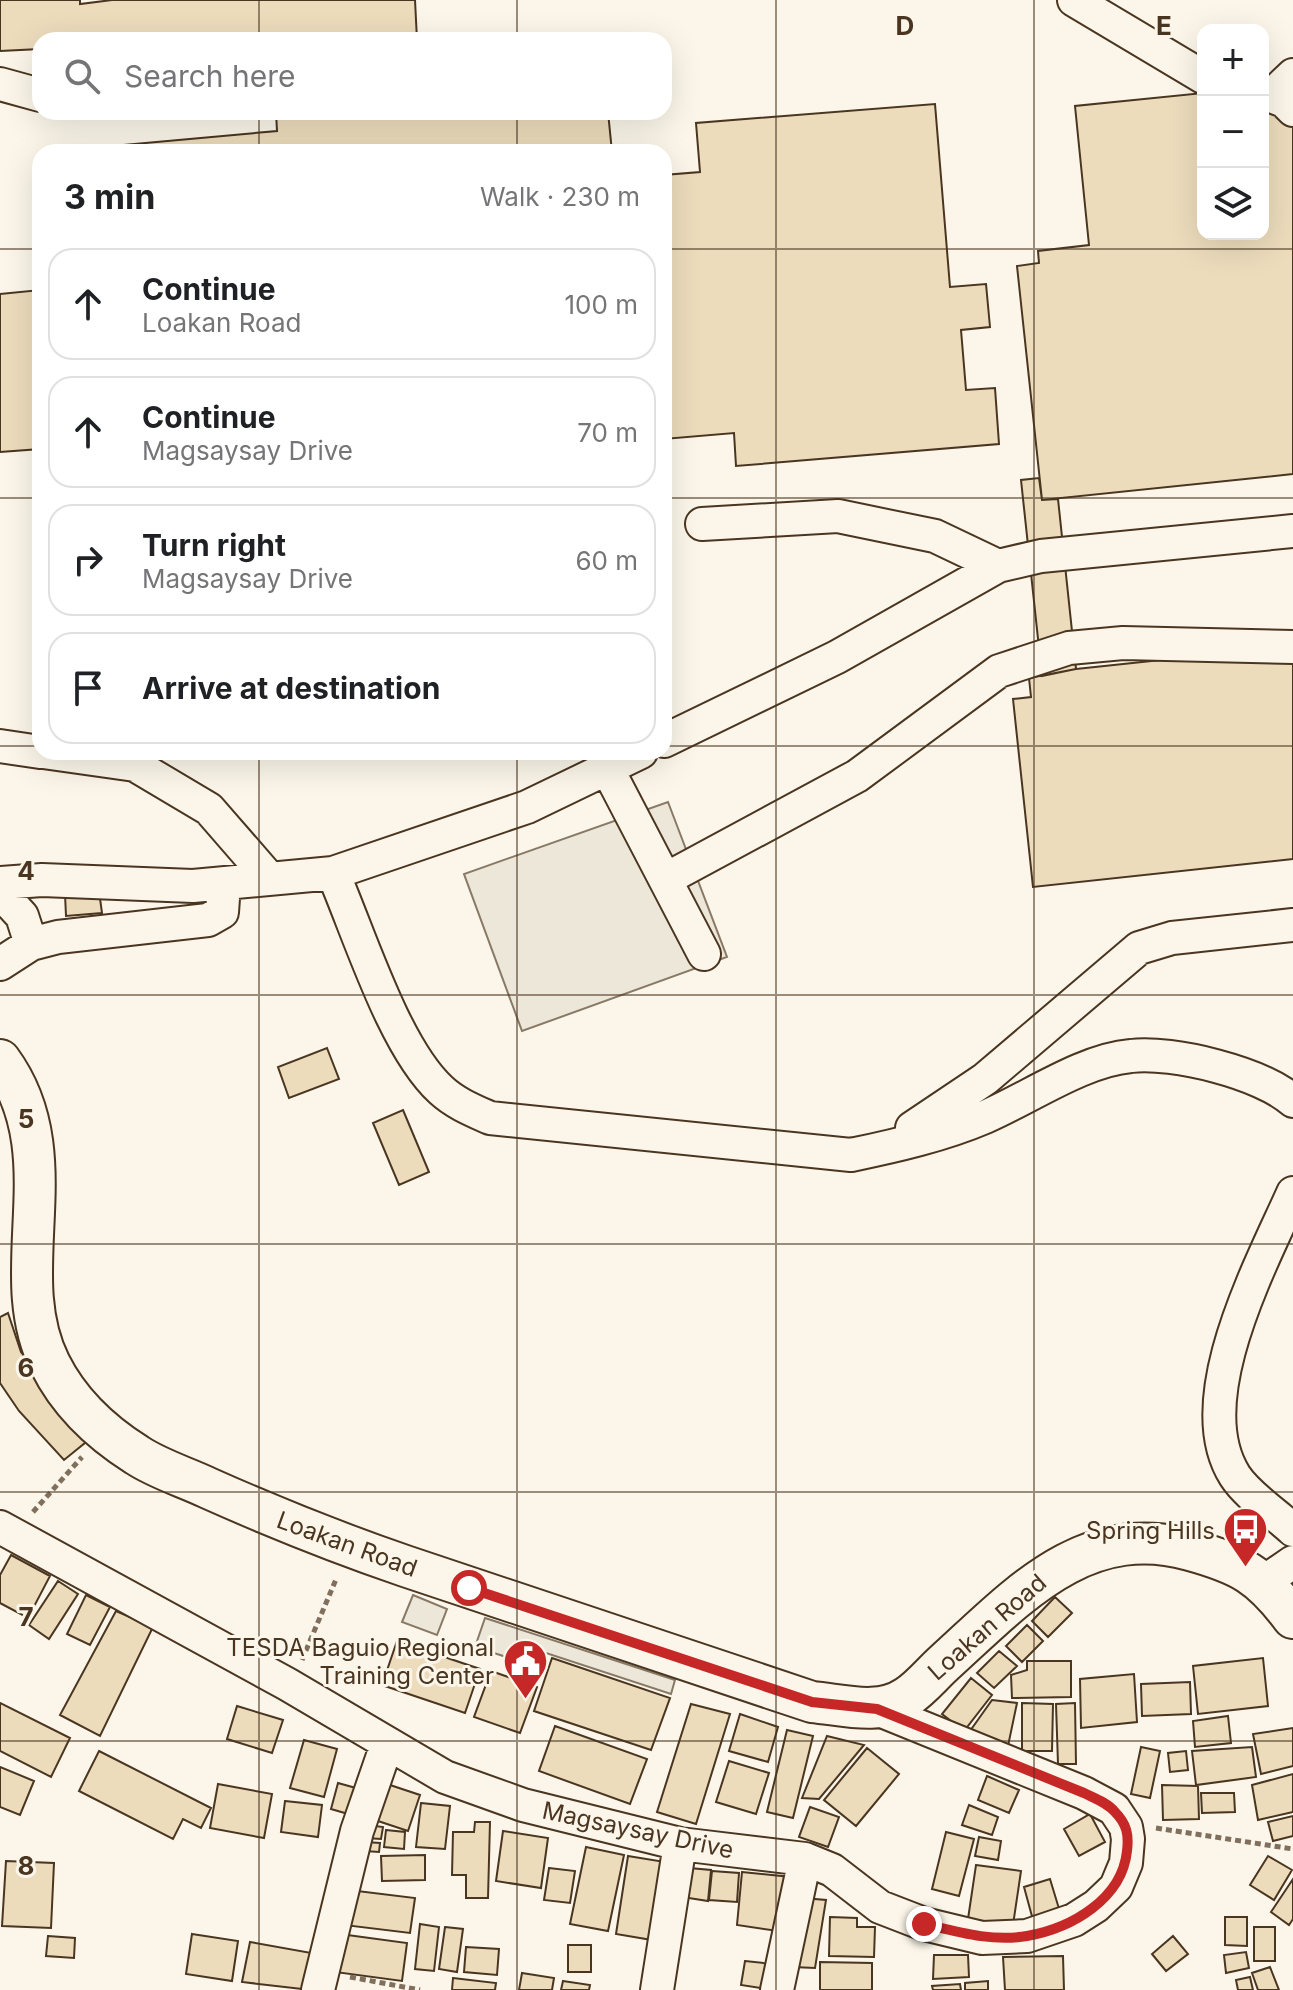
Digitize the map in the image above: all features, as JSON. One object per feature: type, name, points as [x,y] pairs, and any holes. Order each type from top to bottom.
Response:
[{"type":"main road","name":"Loakan Road","points":[[0,1060],[17,1082],[28,1113],[33,1143],[34,1295],[49,1362],[66,1391],[104,1432],[140,1457],[311,1534],[812,1702],[877,1709],[907,1697],[1054,1570],[1100,1547],[1139,1543],[1175,1545],[1224,1559],[1246,1569],[1279,1572],[1293,1618]]},
{"type":"street","points":[[1074,0],[1197,73]]},
{"type":"street","points":[[0,84],[32,93]]},
{"type":"street","points":[[702,524],[838,516],[935,536],[998,566]]},
{"type":"street","points":[[672,737],[837,657],[998,566],[1041,556],[1293,531]]},
{"type":"street","points":[[666,879],[857,776],[999,671],[1069,648],[1123,643],[1293,647]]},
{"type":"street","points":[[0,746],[32,751]]},
{"type":"street","points":[[99,760],[135,765],[209,809],[269,878]]},
{"type":"street","points":[[0,883],[42,880],[224,884],[333,873],[527,807],[624,760]]},
{"type":"street","points":[[607,768],[704,954]]},
{"type":"street","points":[[333,873],[398,1025],[439,1089],[461,1105],[490,1118],[851,1155],[893,1147],[984,1118],[1040,1089],[1131,1055],[1177,1059],[1224,1069],[1282,1091],[1293,1101]]},
{"type":"street","points":[[0,964],[31,944],[58,937],[208,920],[222,912],[224,884]]},
{"type":"street","points":[[0,892],[22,916],[31,944]]},
{"type":"street","points":[[851,1155],[926,1122],[985,1079],[1139,948],[1172,938],[1293,925]]},
{"type":"street","points":[[1293,1193],[1240,1312],[1217,1421],[1235,1476],[1293,1530]]},
{"type":"street","name":"Magsaysay Drive","points":[[4,1540],[287,1684],[445,1777],[523,1805],[680,1844],[805,1859],[832,1870],[880,1907],[924,1924],[982,1938],[1027,1936],[1074,1920],[1116,1887],[1126,1863],[1128,1839],[1126,1827],[1114,1809],[1084,1793],[877,1709]]},
{"type":"street","points":[[320,1981],[357,1831],[387,1744]]},
{"type":"street","points":[[657,1990],[680,1844]]},
{"type":"street","points":[[777,1990],[805,1859]]},
{"type":"path","points":[[4,1540],[104,1432]]},
{"type":"path","points":[[297,1671],[339,1572]]},
{"type":"path","points":[[1152,1828],[1293,1849]]},
{"type":"path","points":[[320,1981],[420,1990]]},
{"type":"shaded area","points":[[668,802],[727,957],[522,1031],[464,874]]},
{"type":"shaded area","points":[[413,1595],[447,1609],[437,1635],[402,1622]]},
{"type":"shaded area","points":[[485,1618],[675,1680],[671,1694],[540,1651],[535,1666],[475,1647]]},
{"type":"building","points":[[0,0],[80,0],[80,4],[112,0],[415,0],[417,32],[32,32],[32,49],[0,51]]},
{"type":"building","points":[[1269,93],[1293,119],[1293,474],[1042,500],[1017,266],[1039,263],[1038,251],[1089,245],[1075,106],[1197,94],[1197,240],[1269,240]]},
{"type":"building","points":[[935,104],[950,287],[986,284],[990,327],[961,330],[966,390],[995,388],[999,444],[736,466],[734,433],[672,438],[672,174],[700,172],[696,123]]},
{"type":"building","points":[[276,120],[609,120],[611,144],[134,144],[277,131]]},
{"type":"building","points":[[32,291],[32,450],[0,452],[0,294]]},
{"type":"building","points":[[1039,478],[1042,500],[1058,499],[1076,669],[1042,676],[1021,480]]},
{"type":"building","points":[[1293,646],[1293,859],[1033,887],[1013,699],[1031,697],[1029,678],[1076,669]]},
{"type":"building","points":[[99,891],[102,913],[66,916],[65,894]]},
{"type":"building","points":[[327,1048],[339,1079],[289,1098],[278,1067]]},
{"type":"building","points":[[403,1110],[429,1172],[399,1185],[373,1123]]},
{"type":"building","points":[[8,1313],[21,1352],[91,1438],[64,1460],[19,1411],[0,1383],[0,1317]]},
{"type":"building","points":[[11,1555],[50,1576],[28,1618],[0,1603],[0,1575]]},
{"type":"building","points":[[58,1581],[78,1594],[49,1639],[29,1625]]},
{"type":"building","points":[[86,1595],[110,1607],[90,1645],[67,1634]]},
{"type":"building","points":[[1055,1597],[1072,1613],[1048,1637],[1032,1621]]},
{"type":"building","points":[[116,1611],[153,1627],[100,1736],[60,1715]]},
{"type":"building","points":[[1027,1625],[1043,1641],[1022,1662],[1006,1646]]},
{"type":"building","points":[[397,1641],[480,1669],[465,1713],[382,1685]]},
{"type":"building","points":[[999,1651],[1017,1666],[994,1688],[977,1673]]},
{"type":"building","points":[[552,1658],[670,1698],[651,1750],[534,1711]]},
{"type":"building","points":[[1263,1658],[1268,1706],[1198,1714],[1193,1666]]},
{"type":"building","points":[[1027,1661],[1071,1661],[1071,1697],[1012,1698],[1011,1675],[1027,1670]]},
{"type":"building","points":[[491,1671],[537,1687],[520,1733],[474,1717]]},
{"type":"building","points":[[1134,1674],[1137,1722],[1081,1728],[1080,1679]]},
{"type":"building","points":[[971,1678],[992,1695],[964,1731],[942,1714]]},
{"type":"building","points":[[1190,1682],[1191,1714],[1142,1716],[1141,1684]]},
{"type":"building","points":[[992,1700],[1017,1703],[1008,1746],[970,1731]]},
{"type":"building","points":[[0,1703],[70,1738],[51,1777],[0,1751]]},
{"type":"building","points":[[1022,1703],[1053,1704],[1052,1751],[1022,1751]]},
{"type":"building","points":[[1075,1703],[1076,1764],[1058,1764],[1056,1704]]},
{"type":"building","points":[[691,1704],[730,1714],[696,1824],[657,1812]]},
{"type":"building","points":[[237,1706],[283,1720],[272,1753],[227,1739]]},
{"type":"building","points":[[740,1714],[778,1727],[768,1762],[729,1751]]},
{"type":"building","points":[[1228,1716],[1231,1743],[1195,1747],[1193,1721]]},
{"type":"building","points":[[555,1726],[647,1759],[630,1804],[539,1771]]},
{"type":"building","points":[[1293,1728],[1293,1766],[1261,1774],[1253,1734]]},
{"type":"building","points":[[787,1730],[813,1736],[793,1818],[767,1812]]},
{"type":"building","points":[[827,1736],[864,1745],[819,1799],[802,1798]]},
{"type":"building","points":[[304,1740],[337,1749],[324,1797],[290,1788]]},
{"type":"building","points":[[1141,1747],[1160,1751],[1150,1798],[1131,1794]]},
{"type":"building","points":[[1252,1747],[1256,1777],[1196,1785],[1192,1751]]},
{"type":"building","points":[[867,1748],[899,1774],[856,1826],[824,1800]]},
{"type":"building","points":[[99,1751],[211,1808],[201,1828],[183,1819],[173,1839],[79,1791]]},
{"type":"building","points":[[1186,1751],[1188,1770],[1170,1772],[1168,1753]]},
{"type":"building","points":[[729,1761],[769,1773],[756,1814],[716,1802]]},
{"type":"building","points":[[0,1767],[34,1781],[20,1815],[0,1807]]},
{"type":"building","points":[[1293,1774],[1293,1812],[1258,1820],[1252,1785]]},
{"type":"building","points":[[987,1776],[1019,1790],[1009,1813],[978,1800]]},
{"type":"building","points":[[381,1782],[420,1795],[408,1831],[369,1818]]},
{"type":"building","points":[[338,1783],[363,1790],[355,1816],[331,1809]]},
{"type":"building","points":[[218,1784],[272,1794],[264,1838],[210,1828]]},
{"type":"building","points":[[1162,1785],[1198,1786],[1199,1819],[1163,1820]]},
{"type":"building","points":[[1201,1793],[1234,1793],[1235,1812],[1202,1813]]},
{"type":"building","points":[[285,1801],[322,1805],[318,1837],[281,1832]]},
{"type":"building","points":[[421,1803],[450,1806],[445,1849],[416,1847]]},
{"type":"building","points":[[969,1805],[998,1817],[992,1835],[962,1825]]},
{"type":"building","points":[[810,1807],[839,1817],[828,1847],[799,1837]]},
{"type":"building","points":[[1090,1814],[1105,1842],[1079,1856],[1064,1829]]},
{"type":"building","points":[[1293,1816],[1293,1836],[1273,1841],[1268,1822]]},
{"type":"building","points":[[475,1822],[490,1822],[488,1898],[466,1898],[466,1875],[452,1875],[453,1832],[474,1832]]},
{"type":"building","points":[[368,1825],[383,1827],[381,1839],[366,1838]]},
{"type":"building","points":[[386,1830],[405,1832],[404,1849],[384,1847]]},
{"type":"building","points":[[503,1831],[548,1838],[541,1888],[496,1881]]},
{"type":"building","points":[[946,1832],[974,1839],[959,1896],[932,1889]]},
{"type":"building","points":[[979,1837],[1001,1841],[998,1860],[975,1856]]},
{"type":"building","points":[[365,1842],[380,1843],[379,1852],[365,1851]]},
{"type":"building","points":[[586,1847],[624,1855],[608,1931],[570,1924]]},
{"type":"building","points":[[425,1855],[425,1880],[382,1881],[381,1856]]},
{"type":"building","points":[[628,1856],[665,1862],[652,1940],[616,1934]]},
{"type":"building","points":[[1268,1856],[1292,1870],[1274,1900],[1250,1885]]},
{"type":"building","points":[[6,1861],[54,1863],[51,1928],[2,1926]]},
{"type":"building","points":[[976,1865],[1021,1871],[1013,1925],[968,1919]]},
{"type":"building","points":[[678,1867],[711,1870],[708,1901],[676,1896]]},
{"type":"building","points":[[549,1868],[575,1871],[570,1903],[544,1900]]},
{"type":"building","points":[[712,1871],[739,1873],[737,1902],[709,1900]]},
{"type":"building","points":[[742,1872],[791,1877],[778,1931],[737,1925]]},
{"type":"building","points":[[1050,1879],[1060,1912],[1033,1920],[1024,1887]]},
{"type":"building","points":[[1293,1879],[1293,1919],[1289,1925],[1271,1912]]},
{"type":"building","points":[[349,1890],[415,1898],[410,1933],[344,1925]]},
{"type":"building","points":[[803,1898],[826,1900],[815,1968],[793,1967]]},
{"type":"building","points":[[830,1917],[857,1918],[857,1927],[875,1927],[874,1957],[829,1956]]},
{"type":"building","points":[[1225,1917],[1247,1917],[1247,1946],[1225,1945]]},
{"type":"building","points":[[420,1924],[439,1927],[434,1971],[415,1969]]},
{"type":"building","points":[[445,1927],[463,1929],[457,1972],[439,1969]]},
{"type":"building","points":[[1254,1927],[1275,1927],[1275,1961],[1254,1961]]},
{"type":"building","points":[[192,1934],[238,1941],[232,1981],[186,1974]]},
{"type":"building","points":[[340,1934],[407,1943],[402,1981],[335,1972]]},
{"type":"building","points":[[48,1936],[75,1938],[74,1958],[46,1956]]},
{"type":"building","points":[[1173,1936],[1188,1954],[1166,1971],[1152,1954]]},
{"type":"building","points":[[250,1942],[317,1954],[311,1990],[242,1982]]},
{"type":"building","points":[[568,1945],[591,1945],[591,1972],[568,1972]]},
{"type":"building","points":[[466,1947],[499,1949],[497,1975],[464,1972]]},
{"type":"building","points":[[1246,1952],[1249,1968],[1226,1973],[1224,1955]]},
{"type":"building","points":[[934,1955],[968,1955],[969,1977],[933,1979]]},
{"type":"building","points":[[1063,1956],[1064,1990],[1005,1990],[1003,1957]]},
{"type":"building","points":[[745,1961],[772,1964],[767,1989],[741,1985]]},
{"type":"building","points":[[820,1962],[872,1963],[872,1990],[820,1990]]},
{"type":"building","points":[[1270,1967],[1279,1990],[1258,1990],[1252,1973]]},
{"type":"building","points":[[522,1973],[554,1978],[552,1990],[519,1990]]},
{"type":"building","points":[[1250,1977],[1253,1990],[1238,1990],[1236,1980]]},
{"type":"building","points":[[453,1978],[496,1983],[495,1990],[452,1990]]},
{"type":"building","points":[[563,1981],[590,1985],[589,1990],[561,1990]]},
{"type":"building","points":[[988,1981],[988,1990],[965,1990],[965,1983]]},
{"type":"building","points":[[960,1984],[961,1990],[933,1990],[932,1986]]},
{"type":"place","name":"Spring Hills","points":[[1246,1569]]},
{"type":"place","name":"TESDA Baguio Regional Training Center","points":[[525,1700]]},
{"type":"route","points":[[469,1588],[812,1702],[877,1709],[1084,1793],[1114,1809],[1126,1827],[1126,1863],[1116,1887],[1096,1906],[1074,1920],[1027,1936],[982,1938],[924,1924]]}]
